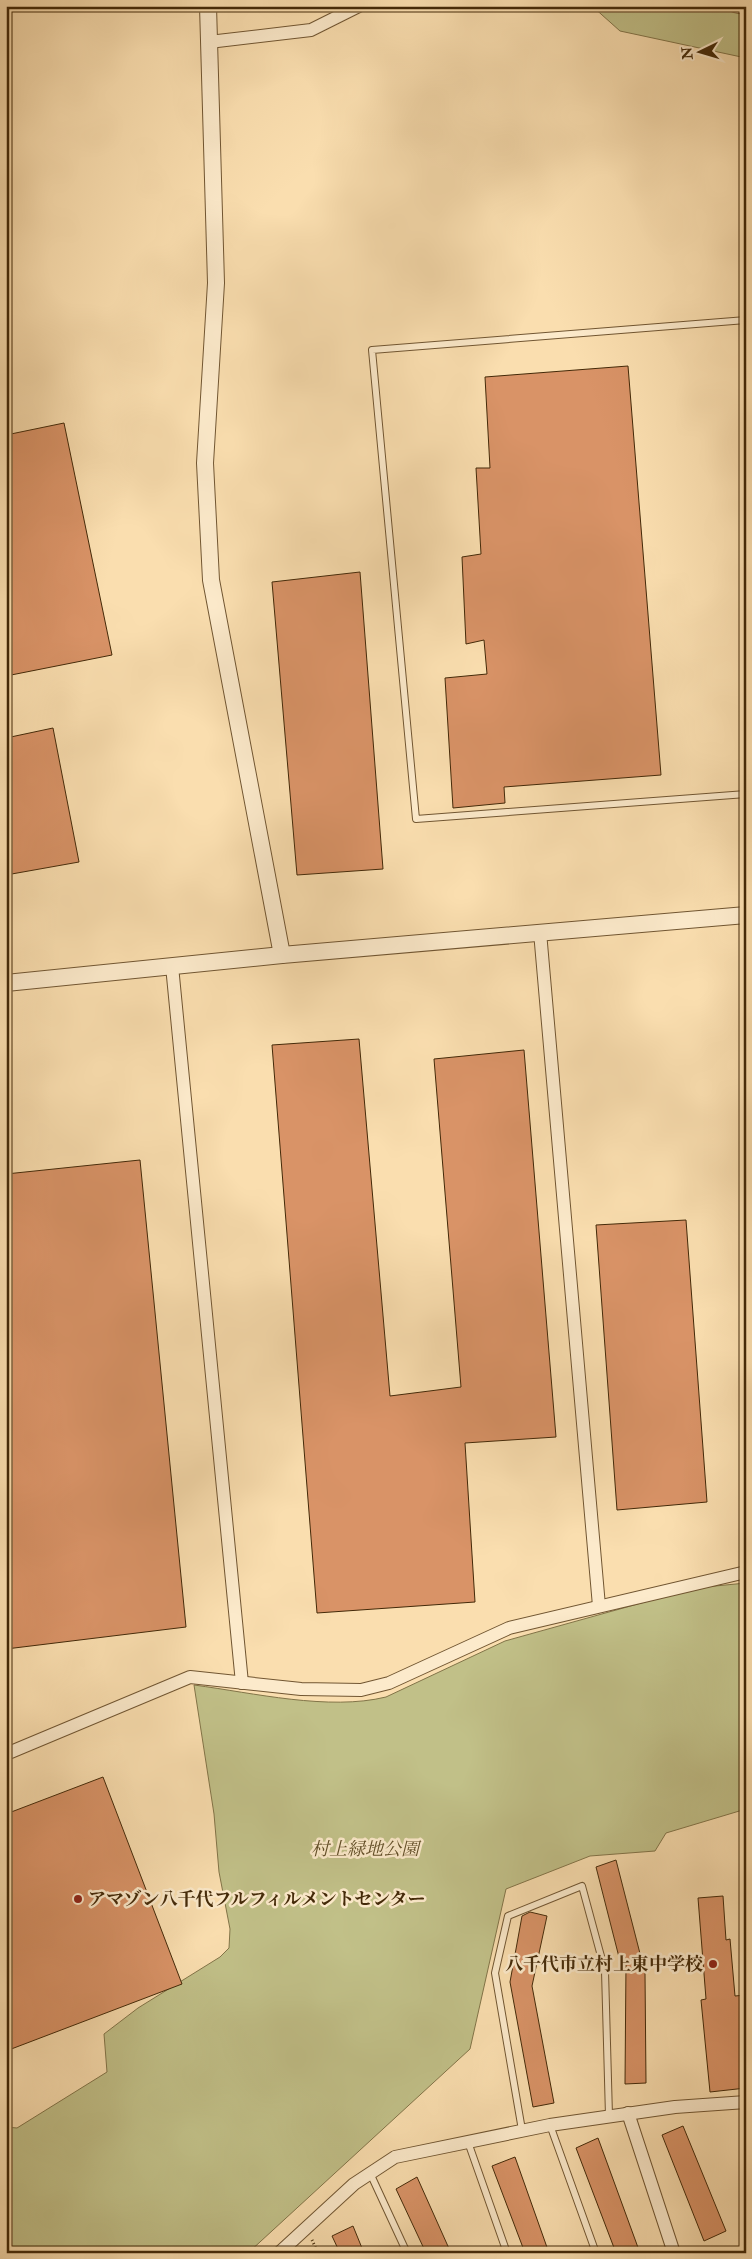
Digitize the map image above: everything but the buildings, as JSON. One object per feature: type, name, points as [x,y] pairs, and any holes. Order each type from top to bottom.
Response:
[{"type":"street","points":[[208,6],[216,283],[205,463],[211,580],[282,955]]},
{"type":"street","points":[[209,42],[311,30],[359,6]]},
{"type":"street","points":[[735,6],[746,8]]},
{"type":"street","points":[[6,983],[282,955],[746,915]]},
{"type":"street","points":[[540,932],[599,1606]]},
{"type":"street","points":[[172,966],[242,1683]]},
{"type":"street","points":[[6,1754],[190,1677],[301,1689],[361,1690],[389,1682],[509,1628],[746,1572]]},
{"type":"street","points":[[287,2250],[354,2184],[370,2172],[395,2158],[550,2125],[628,2113],[746,2102]]},
{"type":"street","points":[[628,2113],[674,2253]]},
{"type":"lane","points":[[746,320],[372,350],[416,820],[746,794]]},
{"type":"lane","points":[[522,2130],[496,1973],[508,1916],[582,1886],[605,1971],[609,2116]]},
{"type":"lane","points":[[550,2125],[596,2253]]},
{"type":"lane","points":[[468,2142],[508,2253]]},
{"type":"lane","points":[[370,2172],[407,2253]]},
{"type":"green space","points":[[592,6],[746,6],[746,58],[620,31]]},
{"type":"green space","name":"村上緑地公園","points":[[746,1583],[746,1809],[666,1833],[655,1851],[590,1856],[506,1889],[470,2049],[248,2253],[6,2253],[6,2127],[17,2128],[107,2072],[104,2034],[138,2008],[220,1957],[229,1948],[230,1929],[219,1872],[214,1814],[194,1685],[266,1696],[316,1701],[364,1701],[386,1697],[505,1641],[695,1588]]},
{"type":"place","name":"アマゾン八千代フルフィルメントセンター","points":[[78,1899]]},
{"type":"place","name":"八千代市立村上東中学校","points":[[713,1964]]}]
